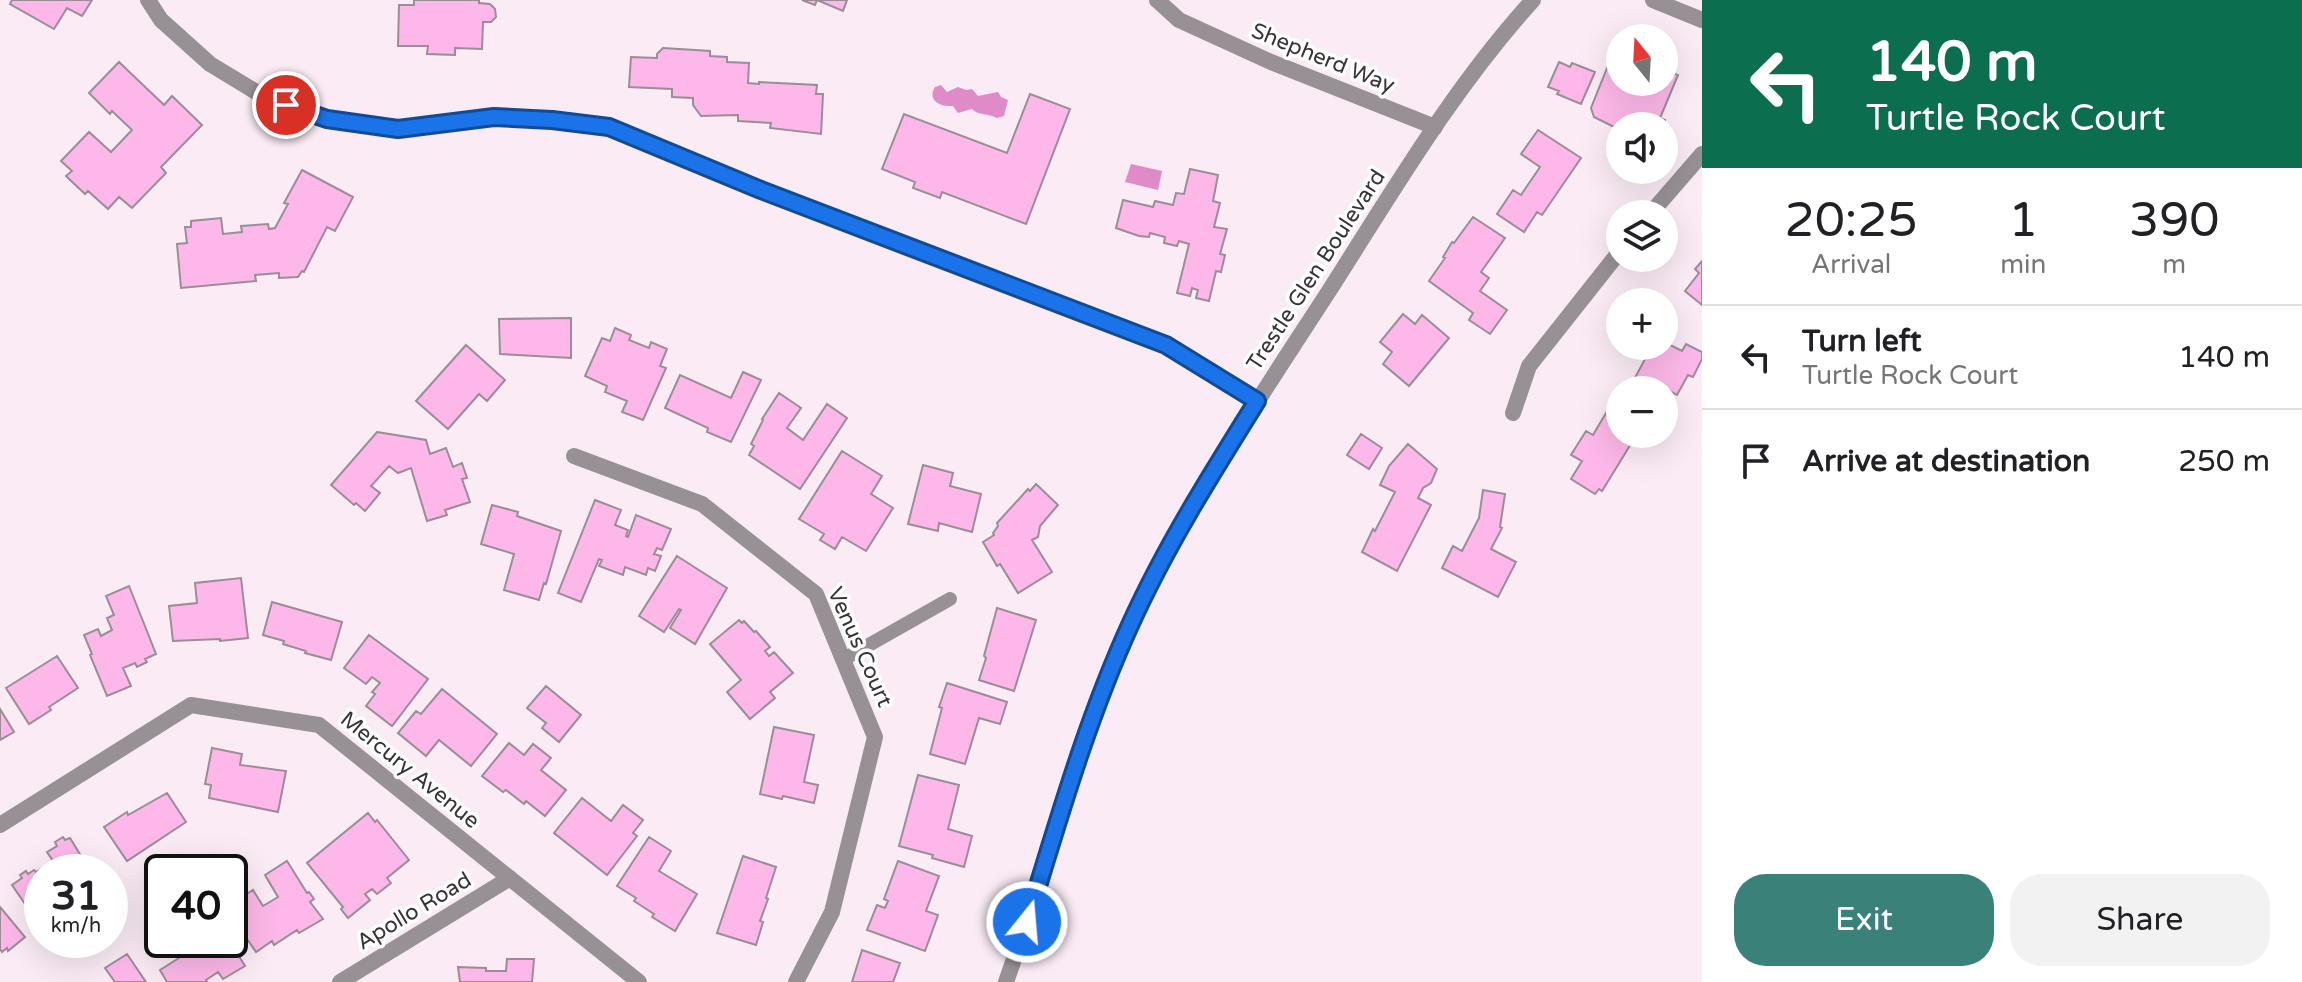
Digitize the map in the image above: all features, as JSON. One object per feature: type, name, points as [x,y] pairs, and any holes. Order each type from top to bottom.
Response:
[{"type":"street","points":[[148,0],[161,20],[210,64],[266,98],[327,119],[398,129],[494,117],[609,127],[761,190],[1166,345],[1257,401]]},
{"type":"street","name":"Shepherd Way","points":[[1157,0],[1179,20],[1271,62],[1435,127]]},
{"type":"street","name":"Trestle Glen Boulevard","points":[[1006,982],[1096,708],[1151,581],[1257,401],[1435,127],[1480,62],[1533,0]]},
{"type":"street","points":[[1653,0],[1702,20]]},
{"type":"street","points":[[1662,200],[1702,154]]},
{"type":"street","points":[[1513,413],[1529,366],[1606,269]]},
{"type":"street","name":"Venus Court","points":[[574,456],[702,504],[816,594],[844,659],[875,737],[832,912],[796,982]]},
{"type":"street","name":"Mercury Avenue","points":[[0,825],[191,705],[319,725],[639,982]]},
{"type":"street","name":"Apollo Road","points":[[340,982],[510,878]]},
{"type":"lane","points":[[844,659],[950,599]]},
{"type":"shaded area","points":[[941,85],[947,92],[958,87],[972,89],[978,96],[998,92],[1008,100],[1004,116],[997,118],[972,109],[958,113],[953,106],[945,106],[934,100],[935,87]]},
{"type":"shaded area","points":[[1131,164],[1162,171],[1158,190],[1125,182]]},
{"type":"building","points":[[12,0],[92,0],[82,16],[67,8],[54,29],[10,4]]},
{"type":"building","points":[[414,0],[479,0],[479,3],[490,4],[495,9],[496,17],[491,22],[483,22],[482,49],[455,48],[455,55],[427,54],[428,46],[398,46],[399,5],[414,5]]},
{"type":"building","points":[[817,0],[847,0],[843,11]]},
{"type":"building","points":[[663,48],[710,51],[710,56],[727,57],[727,62],[749,63],[748,83],[817,85],[816,94],[823,94],[821,134],[770,128],[771,123],[738,121],[738,115],[701,116],[693,105],[693,98],[672,97],[672,89],[629,87],[631,57],[657,58]]},
{"type":"building","points":[[119,62],[164,105],[172,96],[202,125],[161,167],[166,173],[132,208],[119,197],[108,209],[88,191],[85,194],[66,176],[72,171],[61,161],[89,132],[111,152],[132,130],[89,93]]},
{"type":"building","points":[[1559,62],[1570,67],[1572,63],[1595,72],[1581,104],[1548,87]]},
{"type":"building","points":[[1606,70],[1606,96],[1669,96],[1663,112],[1606,112],[1606,123],[1594,117],[1591,108]]},
{"type":"building","points":[[1030,94],[1070,109],[1026,224],[942,192],[940,198],[913,188],[915,182],[882,169],[904,114],[1007,153]]},
{"type":"building","points":[[1538,130],[1581,158],[1542,215],[1537,212],[1524,232],[1497,214],[1513,190],[1521,195],[1540,167],[1521,154]]},
{"type":"building","points":[[1190,169],[1218,175],[1213,201],[1220,203],[1214,227],[1227,229],[1220,254],[1225,255],[1221,272],[1216,271],[1209,301],[1196,298],[1198,290],[1192,288],[1190,296],[1177,293],[1189,244],[1179,241],[1177,246],[1164,243],[1165,237],[1150,233],[1149,237],[1139,236],[1116,228],[1123,200],[1153,207],[1155,201],[1173,205],[1176,193],[1184,194]]},
{"type":"building","points":[[302,170],[353,197],[335,231],[327,227],[304,272],[298,277],[279,278],[279,273],[255,275],[256,281],[181,288],[177,244],[187,243],[185,227],[191,227],[191,221],[221,218],[223,234],[242,232],[241,226],[268,224],[269,229],[275,228]]},
{"type":"building","points":[[1473,217],[1505,238],[1481,272],[1489,278],[1480,291],[1507,310],[1490,334],[1469,320],[1473,313],[1429,281],[1452,242]]},
{"type":"building","points":[[1702,261],[1702,305],[1685,291],[1699,273],[1695,269]]},
{"type":"building","points":[[1403,314],[1415,324],[1422,315],[1449,338],[1409,386],[1383,364],[1392,352],[1380,342]]},
{"type":"building","points":[[571,318],[571,358],[500,354],[499,319]]},
{"type":"building","points":[[615,328],[631,335],[629,340],[649,348],[651,342],[667,349],[660,366],[666,368],[643,420],[622,412],[627,401],[605,392],[607,386],[585,376],[602,338],[610,341]]},
{"type":"building","points":[[1686,344],[1702,352],[1693,377],[1688,375],[1678,393],[1678,376],[1636,376],[1645,360],[1678,360],[1678,349],[1682,351]]},
{"type":"building","points":[[466,345],[505,380],[487,401],[479,394],[448,429],[416,401]]},
{"type":"building","points":[[743,372],[761,380],[731,442],[665,408],[680,375],[731,398]]},
{"type":"building","points":[[779,393],[801,408],[787,428],[803,440],[827,404],[847,418],[800,489],[749,455],[762,419]]},
{"type":"building","points":[[1606,413],[1606,448],[1628,448],[1602,491],[1599,489],[1595,494],[1571,479],[1582,461],[1571,455],[1586,431],[1593,435]]},
{"type":"building","points":[[377,432],[426,440],[430,454],[446,448],[453,467],[462,463],[467,478],[462,479],[470,502],[445,510],[447,515],[427,521],[411,468],[398,473],[389,466],[371,486],[380,493],[365,511],[356,503],[354,505],[331,485]]},
{"type":"building","points":[[1361,434],[1382,448],[1369,469],[1347,455]]},
{"type":"building","points":[[1408,444],[1437,469],[1431,483],[1423,488],[1418,498],[1431,505],[1397,571],[1362,552],[1395,492],[1380,485],[1389,466]]},
{"type":"building","points":[[842,451],[882,476],[871,494],[893,508],[866,551],[842,537],[835,549],[820,540],[824,534],[799,519]]},
{"type":"building","points":[[923,465],[953,473],[950,486],[981,494],[972,532],[939,523],[938,531],[908,524]]},
{"type":"building","points":[[1036,484],[1058,505],[1040,526],[1038,537],[1032,540],[1052,572],[1018,593],[983,542],[994,535],[997,523]]},
{"type":"building","points":[[1483,490],[1505,494],[1502,528],[1491,549],[1516,562],[1498,597],[1442,568],[1453,546],[1462,551],[1479,518]]},
{"type":"building","points":[[595,500],[621,510],[615,525],[628,530],[628,537],[636,515],[671,529],[662,550],[657,548],[654,554],[661,556],[655,571],[648,568],[646,575],[625,567],[623,575],[599,566],[602,560],[599,559],[581,602],[558,593]]},
{"type":"building","points":[[492,505],[518,512],[517,516],[561,531],[539,600],[504,590],[514,554],[481,544]]},
{"type":"building","points":[[677,556],[727,588],[695,644],[670,628],[679,609],[664,632],[639,616]]},
{"type":"building","points":[[241,578],[248,638],[173,641],[169,606],[197,603],[195,583]]},
{"type":"building","points":[[129,586],[156,654],[137,667],[135,663],[123,668],[131,686],[107,696],[84,635],[98,629],[101,636],[112,630],[107,618],[114,615],[106,596]]},
{"type":"building","points":[[272,602],[342,622],[331,660],[305,653],[283,644],[284,641],[263,635]]},
{"type":"building","points":[[997,608],[1036,620],[1014,691],[979,680]]},
{"type":"building","points":[[739,620],[756,631],[770,647],[765,651],[769,656],[774,652],[793,673],[770,692],[775,698],[750,719],[727,692],[741,680],[710,644]]},
{"type":"building","points":[[369,635],[428,679],[392,726],[366,706],[380,683],[372,677],[366,684],[344,668]]},
{"type":"building","points":[[57,656],[78,688],[29,724],[6,688]]},
{"type":"building","points":[[947,683],[1007,702],[1000,724],[979,718],[965,764],[930,754]]},
{"type":"building","points":[[546,686],[581,715],[559,742],[542,728],[546,723],[527,708]]},
{"type":"building","points":[[442,689],[497,734],[471,766],[439,740],[426,756],[398,733],[416,711],[421,714]]},
{"type":"building","points":[[0,709],[14,732],[0,740]]},
{"type":"building","points":[[774,727],[814,735],[804,782],[818,785],[814,803],[760,794]]},
{"type":"building","points":[[509,743],[524,755],[533,744],[551,758],[541,770],[566,790],[545,816],[526,801],[524,804],[482,776]]},
{"type":"building","points":[[212,748],[242,754],[240,765],[286,771],[278,812],[209,798],[211,785],[205,784]]},
{"type":"building","points":[[918,775],[959,785],[948,829],[972,836],[964,867],[899,846]]},
{"type":"building","points":[[167,793],[186,822],[128,860],[128,854],[122,854],[104,827],[127,812],[128,815]]},
{"type":"building","points":[[582,798],[611,821],[623,805],[643,820],[633,833],[637,836],[607,875],[554,833]]},
{"type":"building","points":[[368,813],[409,860],[387,878],[391,883],[377,894],[372,889],[365,894],[370,900],[348,918],[341,909],[343,907],[307,863]]},
{"type":"building","points":[[63,837],[65,840],[70,838],[80,854],[48,854],[57,846],[55,842]]},
{"type":"building","points":[[649,837],[671,851],[659,871],[697,894],[675,931],[652,917],[654,914],[634,901],[636,898],[617,886]]},
{"type":"building","points":[[743,856],[776,867],[756,945],[717,933]]},
{"type":"building","points":[[287,861],[314,899],[310,902],[323,919],[299,933],[297,930],[274,945],[272,941],[256,952],[248,940],[248,893],[253,890],[263,906],[278,897],[265,875]]},
{"type":"building","points":[[898,861],[939,876],[926,911],[938,915],[925,951],[867,930],[877,905],[885,908],[888,901],[884,899]]},
{"type":"building","points":[[24,872],[24,902],[12,885],[22,878],[20,875]]},
{"type":"building","points":[[0,907],[24,938],[8,951],[7,948],[2,952]]},
{"type":"building","points":[[862,950],[900,963],[893,982],[852,982]]},
{"type":"building","points":[[128,955],[146,982],[115,982],[105,968]]},
{"type":"building","points":[[179,958],[240,958],[245,966],[223,979],[218,972],[207,982],[167,982],[160,970]]},
{"type":"building","points":[[507,959],[534,959],[532,982],[460,982],[458,967],[506,971]]},
{"type":"route","points":[[286,105],[327,119],[398,129],[494,117],[609,127],[761,190],[1166,345],[1257,401],[1199,495],[1131,623],[1088,730],[1027,922]]}]
